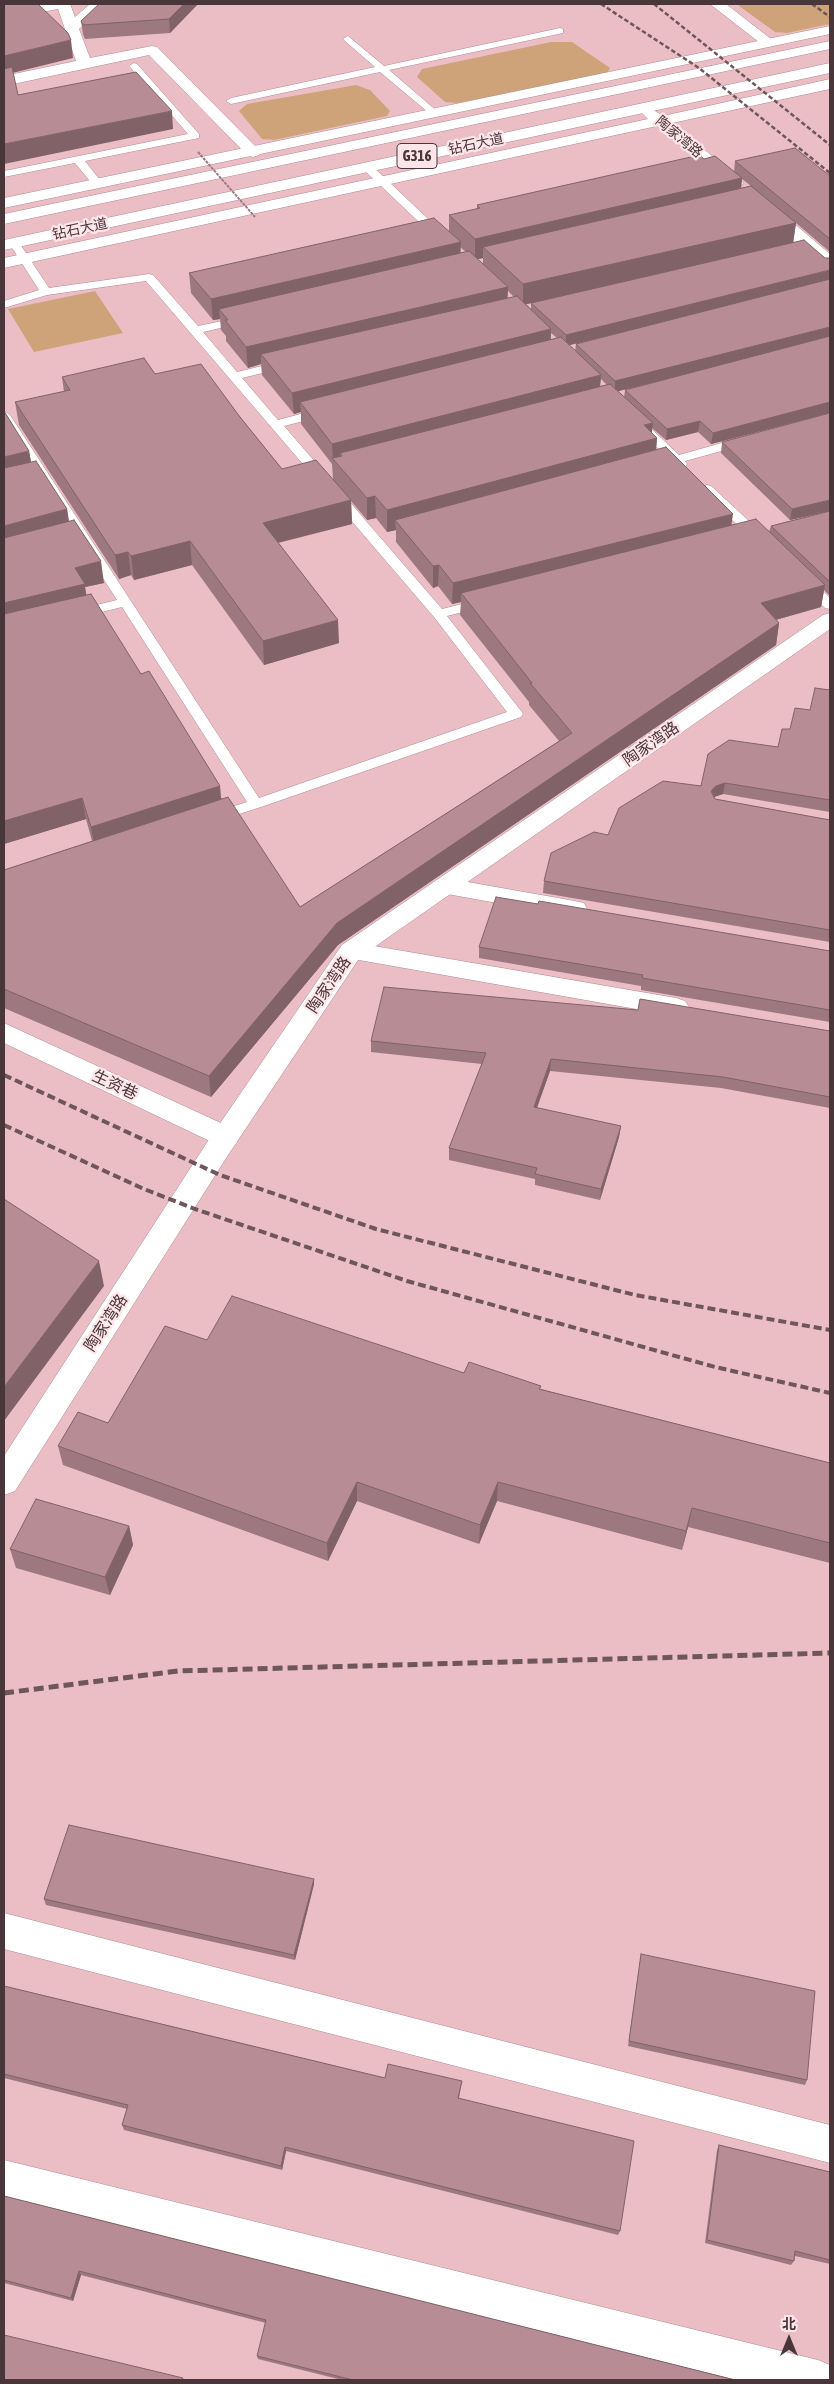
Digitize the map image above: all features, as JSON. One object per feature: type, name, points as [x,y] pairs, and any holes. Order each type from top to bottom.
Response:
[{"type":"main road","points":[[4,15],[63,4],[84,64]]},
{"type":"main road","points":[[72,28],[98,4]]},
{"type":"main road","points":[[717,4],[769,43]]},
{"type":"main road","points":[[4,203],[830,30]]},
{"type":"main road","name":"钻石大道","points":[[4,219],[830,45]]},
{"type":"main road","points":[[4,81],[152,50],[253,152]]},
{"type":"main road","name":"钻石大道","points":[[9,244],[830,68]]},
{"type":"main road","points":[[4,263],[830,84]]},
{"type":"main road","name":"陶家湾路","points":[[643,107],[830,263]]},
{"type":"main road","points":[[308,140],[320,153]]},
{"type":"main road","points":[[491,140],[509,154]]},
{"type":"main road","name":"陶家湾路","points":[[4,1482],[226,1138],[351,951],[830,620]]},
{"type":"main road","points":[[445,886],[599,913]]},
{"type":"main road","points":[[351,951],[703,1011]]},
{"type":"main road","name":"生资巷","points":[[4,1032],[226,1138]]},
{"type":"main road","points":[[4,1931],[830,2144]]},
{"type":"main road","points":[[4,2179],[818,2380]]},
{"type":"lane","points":[[231,101],[560,30]]},
{"type":"lane","points":[[348,39],[434,114]]},
{"type":"lane","points":[[4,174],[195,136],[134,66]]},
{"type":"lane","points":[[78,159],[98,184]]},
{"type":"lane","points":[[366,167],[451,246]]},
{"type":"lane","points":[[9,244],[24,259],[46,292]]},
{"type":"lane","points":[[789,249],[808,245]]},
{"type":"lane","points":[[4,305],[46,292],[149,277],[276,424],[324,473],[381,540],[516,714],[200,822]]},
{"type":"lane","points":[[196,330],[253,317]]},
{"type":"lane","points":[[235,376],[292,363]]},
{"type":"lane","points":[[276,424],[334,410]]},
{"type":"lane","points":[[633,418],[769,547]]},
{"type":"lane","points":[[6,421],[256,804]]},
{"type":"lane","points":[[658,465],[753,439]]},
{"type":"lane","points":[[28,480],[43,476]]},
{"type":"lane","points":[[736,539],[774,530]]},
{"type":"lane","points":[[64,539],[81,534]]},
{"type":"lane","points":[[796,573],[830,605]]},
{"type":"lane","points":[[439,614],[497,600]]},
{"type":"lane","points":[[60,618],[125,602]]},
{"type":"path","points":[[198,152],[255,217]]},
{"type":"shaded area","points":[[740,4],[830,4],[830,24],[787,33],[775,32],[739,6]]},
{"type":"shaded area","points":[[551,42],[572,42],[610,68],[607,73],[458,103],[445,102],[417,77],[422,69]]},
{"type":"shaded area","points":[[356,85],[370,90],[390,111],[387,116],[274,140],[262,139],[239,111],[247,104]]},
{"type":"shaded area","points":[[95,291],[123,333],[34,352],[8,309]]},
{"type":"building","points":[[4,4],[38,4],[68,33],[71,40],[4,56]]},
{"type":"building","points":[[99,4],[184,4],[169,19],[83,25],[81,21]]},
{"type":"building","points":[[12,67],[18,95],[136,72],[172,111],[4,144],[4,69]]},
{"type":"building","points":[[795,148],[830,176],[830,239],[735,161]]},
{"type":"building","points":[[700,155],[704,159],[715,156],[742,178],[475,239],[449,215],[480,208],[477,205]]},
{"type":"building","points":[[751,186],[796,223],[523,284],[483,247]]},
{"type":"building","points":[[434,218],[461,242],[211,299],[189,273]]},
{"type":"building","points":[[804,240],[825,258],[830,258],[830,270],[566,335],[531,303]]},
{"type":"building","points":[[469,251],[508,287],[246,347],[219,309]]},
{"type":"building","points":[[830,279],[830,327],[615,381],[576,344]]},
{"type":"building","points":[[517,296],[551,329],[292,393],[261,354]]},
{"type":"building","points":[[830,336],[830,402],[713,433],[700,421],[667,429],[625,390]]},
{"type":"building","points":[[561,337],[601,375],[332,444],[300,402]]},
{"type":"building","points":[[144,358],[155,374],[201,364],[282,469],[316,460],[351,500],[263,523],[338,620],[263,641],[190,541],[131,556],[128,552],[115,555],[15,402],[70,390],[62,377]]},
{"type":"building","points":[[610,384],[653,423],[644,425],[657,438],[387,510],[375,496],[367,498],[332,458],[342,456],[340,453]]},
{"type":"building","points":[[4,411],[29,451],[4,457]]},
{"type":"building","points":[[830,413],[830,500],[792,509],[722,442]]},
{"type":"building","points":[[666,447],[733,514],[453,583],[439,565],[433,566],[395,520]]},
{"type":"building","points":[[36,461],[67,509],[4,526],[4,468]]},
{"type":"building","points":[[830,511],[830,582],[771,526]]},
{"type":"building","points":[[756,519],[825,585],[761,603],[779,623],[337,923],[209,1076],[4,989],[4,870],[228,797],[300,907],[572,733],[530,683],[532,683],[461,593]]},
{"type":"building","points":[[74,520],[101,561],[75,568],[85,584],[4,603],[4,538]]},
{"type":"building","points":[[91,594],[141,674],[149,671],[220,786],[91,827],[82,798],[4,821],[4,614]]},
{"type":"building","points":[[815,688],[830,690],[830,800],[725,783],[716,786],[711,791],[715,799],[830,820],[830,930],[544,881],[551,853],[594,832],[608,835],[619,808],[663,781],[701,786],[708,754],[729,740],[778,747],[782,729],[790,729],[795,708],[810,710]]},
{"type":"building","points":[[496,897],[538,904],[539,901],[830,951],[830,1010],[642,978],[643,975],[479,947]]},
{"type":"building","points":[[384,987],[638,1010],[640,999],[830,1031],[830,1097],[723,1077],[551,1059],[534,1107],[621,1126],[601,1189],[535,1174],[537,1168],[449,1148],[486,1053],[371,1041]]},
{"type":"building","points":[[4,1199],[99,1261],[4,1387]]},
{"type":"building","points":[[232,1296],[464,1373],[469,1362],[541,1386],[539,1389],[830,1463],[830,1543],[692,1508],[686,1531],[498,1482],[480,1525],[357,1482],[327,1543],[58,1446],[78,1412],[108,1423],[165,1326],[207,1340]]},
{"type":"building","points":[[36,1499],[129,1526],[105,1577],[10,1549]]},
{"type":"building","points":[[69,1825],[314,1879],[294,1955],[44,1899]]},
{"type":"building","points":[[641,1954],[815,1991],[807,2080],[629,2041]]},
{"type":"building","points":[[4,1986],[385,2078],[388,2064],[462,2081],[458,2098],[634,2141],[620,2231],[285,2147],[281,2166],[122,2125],[128,2105],[4,2074]]},
{"type":"building","points":[[719,2145],[830,2172],[830,2260],[795,2251],[794,2261],[707,2240]]},
{"type":"building","points":[[4,2196],[735,2380],[353,2380],[257,2356],[266,2320],[79,2271],[71,2298],[4,2280]]},
{"type":"building","points":[[4,2335],[183,2378],[182,2380],[4,2380]]},
{"type":"railway","points":[[601,4],[699,68],[830,173]]},
{"type":"railway","points":[[654,4],[830,145]]},
{"type":"railway","points":[[812,4],[830,17]]},
{"type":"railway","points":[[4,1075],[220,1175],[376,1229],[635,1295],[830,1330]]},
{"type":"railway","points":[[4,1125],[144,1189],[195,1209],[407,1281],[715,1367],[830,1393]]},
{"type":"railway","points":[[4,1693],[178,1671],[830,1653]]}]
